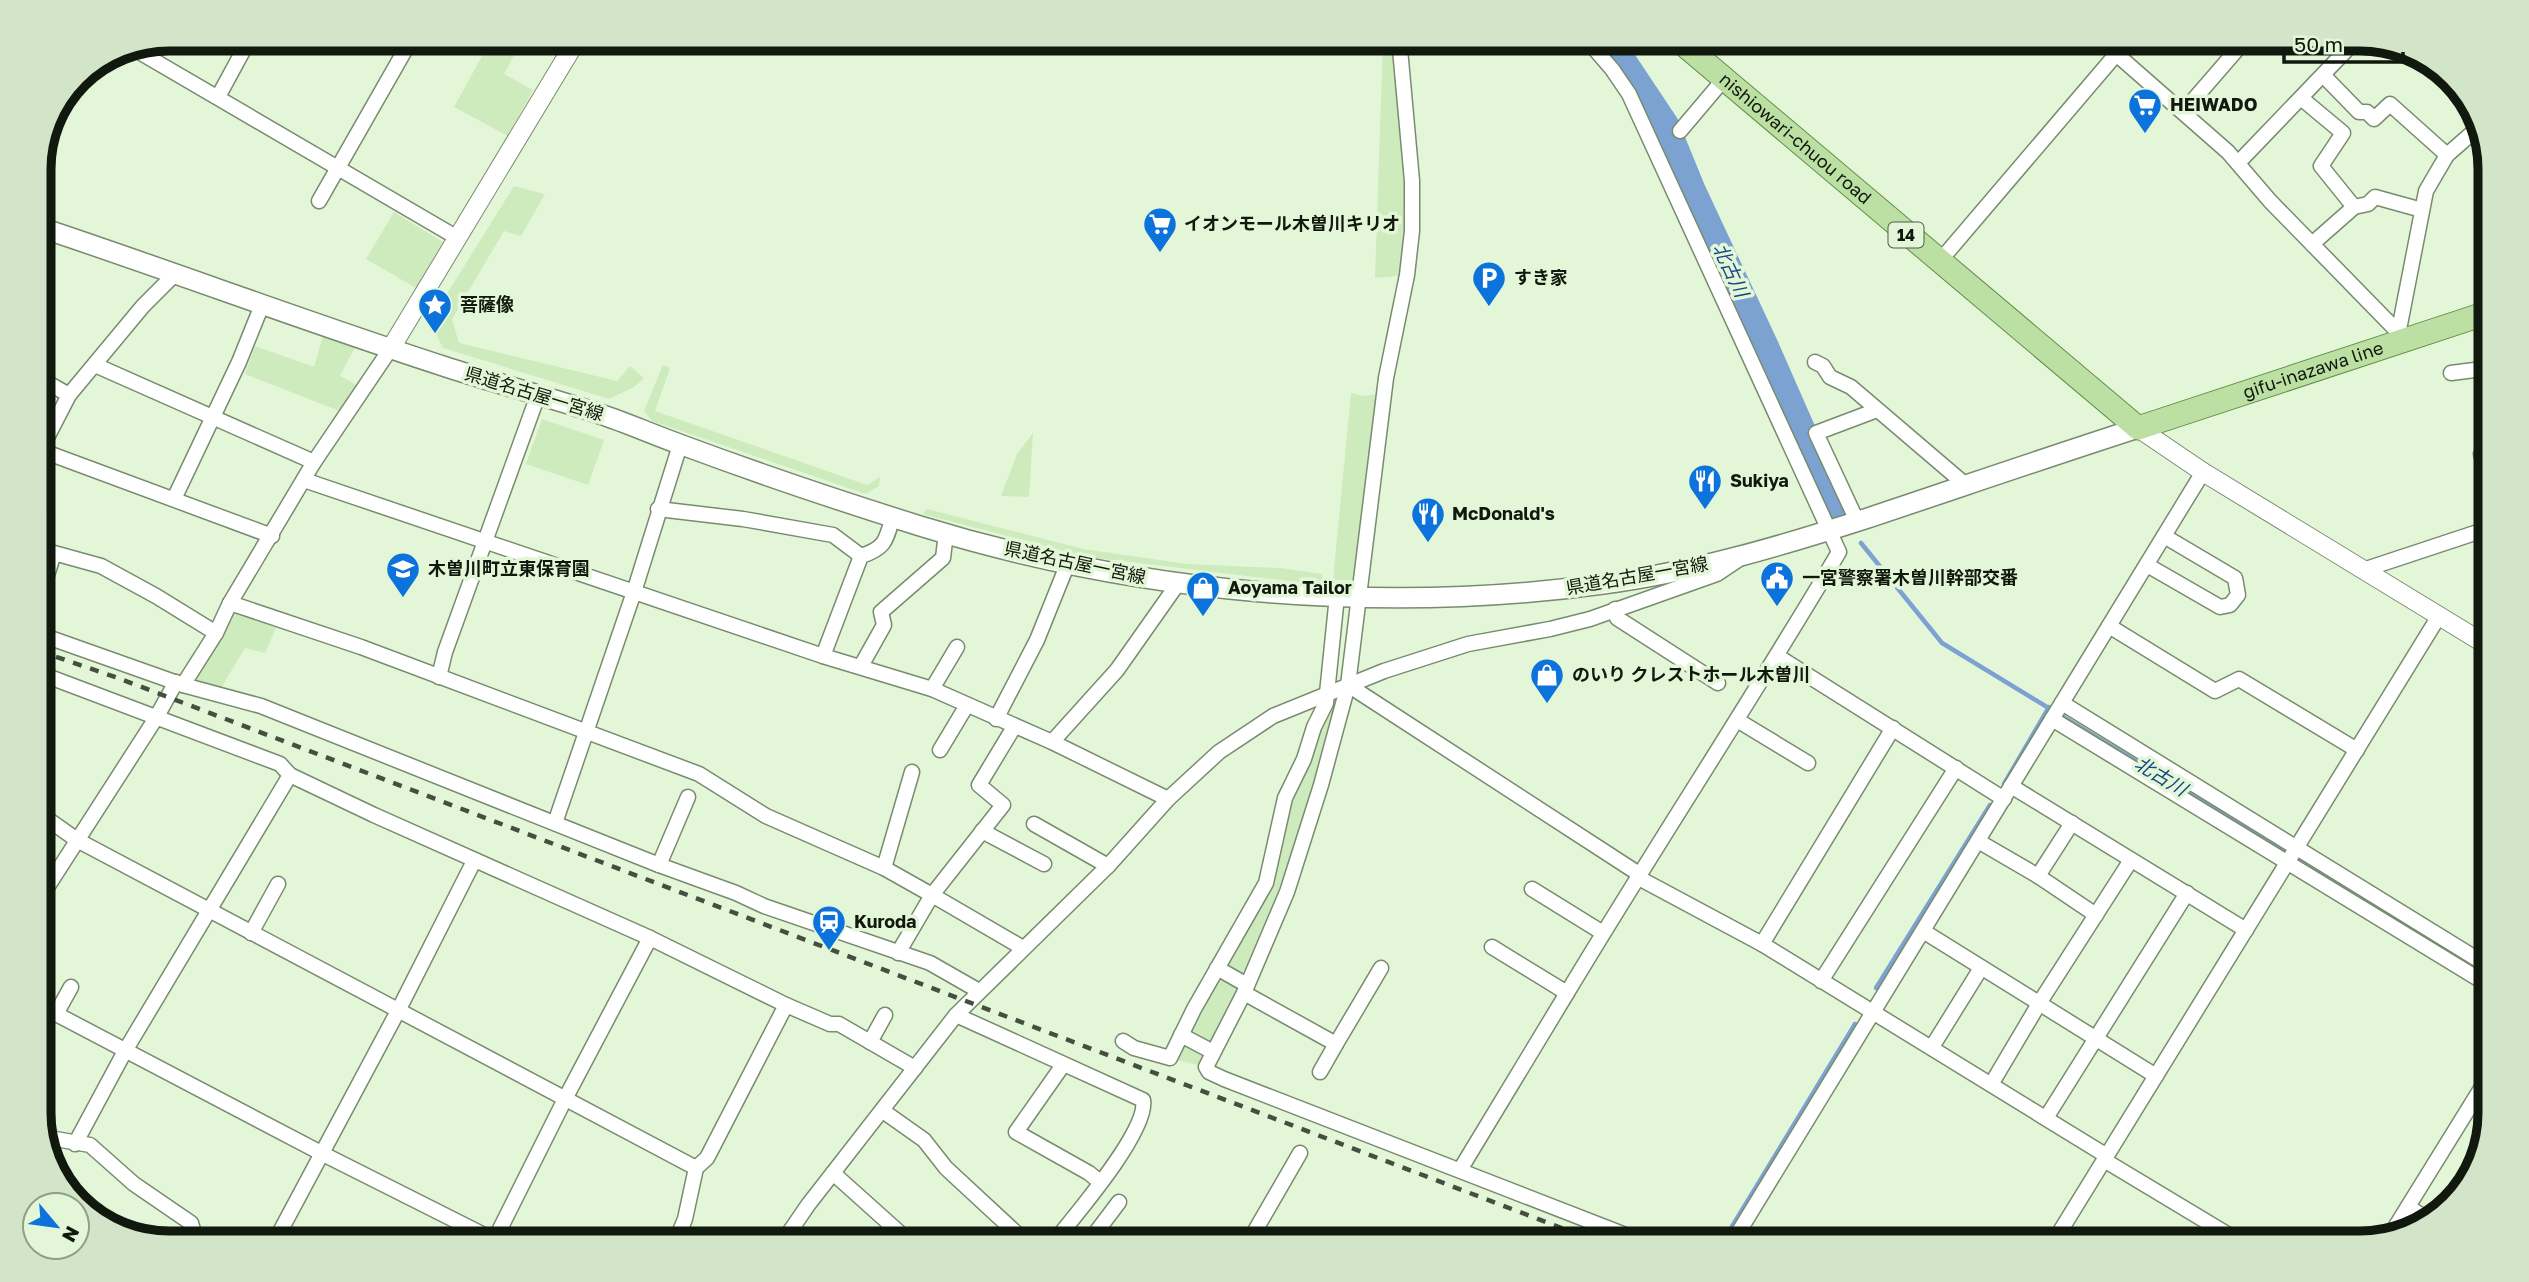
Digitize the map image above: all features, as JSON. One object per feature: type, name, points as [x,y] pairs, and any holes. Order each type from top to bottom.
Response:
[{"type":"main road","name":"nishiowari-chuou road","points":[[1691,51],[2138,428]]},
{"type":"main road","name":"県道名古屋一宮線","points":[[51,231],[391,348],[603,415],[680,445],[946,533],[1028,555],[1134,576],[1280,594],[1426,598],[1606,584],[1745,555],[1829,531],[2138,428]]},
{"type":"main road","name":"gifu-inazawa line","points":[[2138,428],[2398,339],[2478,316]]},
{"type":"street","points":[[218,97],[243,51]]},
{"type":"street","points":[[319,201],[405,51]]},
{"type":"street","points":[[51,881],[156,718],[216,633],[230,603],[314,462],[391,348],[570,51]]},
{"type":"street","points":[[1400,51],[1412,181],[1412,231],[1406,281],[1386,377],[1348,685],[1321,785],[1287,892],[1246,989],[1206,1067],[1216,1075],[1613,1231]]},
{"type":"street","points":[[1460,1170],[1638,875],[1777,656],[1839,552],[1629,94],[1596,51]]},
{"type":"street","points":[[2112,51],[2228,152],[2398,339]]},
{"type":"street","points":[[1939,262],[2119,51]]},
{"type":"street","points":[[2183,112],[2236,51]]},
{"type":"street","points":[[2238,163],[2346,51]]},
{"type":"street","points":[[143,54],[456,237]]},
{"type":"street","points":[[2323,75],[2360,112],[2367,112],[2374,119],[2390,104],[2447,155]]},
{"type":"street","points":[[1680,131],[1724,79]]},
{"type":"street","points":[[2301,98],[2343,132],[2321,166],[2354,207]]},
{"type":"street","points":[[2398,339],[2426,191],[2447,155],[2472,133]]},
{"type":"street","points":[[2312,244],[2354,207],[2368,204],[2375,197],[2422,210]]},
{"type":"street","points":[[51,426],[69,395],[143,306],[176,273]]},
{"type":"street","points":[[174,499],[239,362],[262,304]]},
{"type":"street","points":[[1815,362],[1823,366],[1830,377],[1851,387],[1967,486]]},
{"type":"street","points":[[95,365],[314,462]]},
{"type":"street","points":[[2451,373],[2478,370]]},
{"type":"street","points":[[51,385],[69,395]]},
{"type":"street","points":[[439,677],[445,652],[538,395]]},
{"type":"street","points":[[1857,521],[1816,433],[1877,410]]},
{"type":"street","name":"14","points":[[2138,428],[2203,472],[2439,616],[2478,632]]},
{"type":"street","points":[[555,823],[634,592],[680,445]]},
{"type":"street","points":[[51,449],[272,536]]},
{"type":"street","points":[[1740,1231],[2203,472]]},
{"type":"street","points":[[304,480],[823,656],[932,690],[1052,742],[1168,799]]},
{"type":"street","points":[[658,509],[743,519],[833,535],[862,556]]},
{"type":"street","points":[[862,556],[878,551],[887,536],[893,516]]},
{"type":"street","points":[[2363,570],[2478,532]]},
{"type":"street","points":[[861,666],[884,625],[881,612],[943,558],[946,533]]},
{"type":"street","points":[[2147,565],[2220,607],[2230,605],[2238,595],[2235,578],[2164,536]]},
{"type":"street","points":[[51,563],[54,553],[101,566],[216,633]]},
{"type":"street","points":[[791,1231],[956,1015],[1108,866],[1168,799],[1219,752],[1273,716],[1408,662],[1468,644],[1590,619],[1717,575],[1745,555]]},
{"type":"street","points":[[823,656],[862,556]]},
{"type":"street","points":[[996,719],[1037,640],[1068,563]]},
{"type":"street","points":[[1052,742],[1117,670],[1180,582]]},
{"type":"street","points":[[1123,1041],[1134,1048],[1170,1058],[1265,883],[1285,798],[1326,703],[1337,596]]},
{"type":"street","points":[[230,603],[361,647],[699,774],[766,816],[884,868],[1023,948]]},
{"type":"street","points":[[1615,609],[1617,618],[1718,683]]},
{"type":"street","points":[[2061,1231],[2439,616]]},
{"type":"street","points":[[2109,626],[2215,691],[2239,679],[2357,750]]},
{"type":"street","points":[[51,638],[179,684],[261,706],[764,906],[930,963],[979,991]]},
{"type":"street","points":[[932,690],[957,647]]},
{"type":"street","points":[[1777,656],[1956,768],[2072,823],[2246,930]]},
{"type":"street","points":[[51,678],[280,764],[290,775],[474,861],[650,939],[830,1024],[839,1024],[915,1068]]},
{"type":"street","points":[[1348,685],[1638,875],[1762,944],[1992,1083],[2221,1231]]},
{"type":"street","points":[[2062,704],[2478,978]]},
{"type":"street","points":[[940,750],[967,705]]},
{"type":"street","points":[[2053,718],[2478,960]]},
{"type":"street","points":[[1737,720],[1808,764]]},
{"type":"street","points":[[898,953],[932,895],[1003,805],[979,785],[1014,727]]},
{"type":"street","points":[[1762,944],[1893,728]]},
{"type":"street","points":[[1821,981],[1956,768]]},
{"type":"street","points":[[884,868],[912,772]]},
{"type":"street","points":[[75,1144],[125,1051],[290,775]]},
{"type":"street","points":[[659,864],[688,797]]},
{"type":"street","points":[[51,822],[77,840],[696,1168]]},
{"type":"street","points":[[2038,876],[2072,823]]},
{"type":"street","points":[[1034,824],[1108,866]]},
{"type":"street","points":[[982,831],[1044,864]]},
{"type":"street","points":[[1978,841],[2038,876],[2096,915]]},
{"type":"street","points":[[1992,1083],[2040,1002],[2131,860]]},
{"type":"street","points":[[283,1231],[474,861]]},
{"type":"street","points":[[1265,883],[1287,892]]},
{"type":"street","points":[[251,933],[278,884]]},
{"type":"street","points":[[1532,889],[1603,933]]},
{"type":"street","points":[[2046,1118],[2187,894]]},
{"type":"street","points":[[1923,931],[2156,1076]]},
{"type":"street","points":[[501,1231],[565,1099],[650,939]]},
{"type":"street","points":[[1492,947],[1567,993]]},
{"type":"street","points":[[1217,968],[1336,1044]]},
{"type":"street","points":[[1320,1072],[1381,968]]},
{"type":"street","points":[[1932,1047],[1981,968]]},
{"type":"street","points":[[56,1014],[71,986]]},
{"type":"street","points":[[680,1231],[696,1168],[707,1158],[786,1004]]},
{"type":"street","points":[[51,1011],[472,1231]]},
{"type":"street","points":[[870,1042],[885,1014]]},
{"type":"street","points":[[956,1015],[1143,1100],[1145,1108],[1140,1122],[1063,1231]]},
{"type":"street","points":[[1181,1035],[1213,1052]]},
{"type":"street","points":[[1063,1065],[1016,1132],[1089,1172],[1100,1182]]},
{"type":"street","points":[[2397,1225],[2478,1093]]},
{"type":"street","points":[[883,1111],[924,1140],[946,1168],[1013,1231]]},
{"type":"street","points":[[54,1139],[90,1145],[134,1184],[191,1223],[193,1231]]},
{"type":"street","points":[[1255,1231],[1300,1153]]},
{"type":"street","points":[[833,1173],[897,1231]]},
{"type":"street","points":[[1098,1231],[1119,1202]]},
{"type":"street","points":[[2408,1207],[2420,1214]]},
{"type":"green space","points":[[485,51],[516,51],[504,74],[533,90],[508,136],[454,107]]},
{"type":"green space","points":[[1383,51],[1400,51],[1412,181],[1407,275],[1375,278]]},
{"type":"green space","points":[[514,186],[545,194],[521,236],[504,231],[452,319],[459,343],[617,381],[630,366],[644,378],[634,387],[609,399],[443,348],[430,321]]},
{"type":"green space","points":[[394,212],[443,242],[416,288],[366,259]]},
{"type":"green space","points":[[323,336],[356,345],[340,376],[364,389],[347,414],[245,374],[255,346],[314,367]]},
{"type":"green space","points":[[663,365],[670,368],[655,411],[867,485],[880,477],[879,486],[866,494],[652,421],[644,411]]},
{"type":"green space","points":[[1351,393],[1363,396],[1379,394],[1362,580],[1333,580]]},
{"type":"green space","points":[[542,419],[604,440],[588,485],[526,464]]},
{"type":"green space","points":[[1033,433],[1029,497],[1001,496],[1017,454]]},
{"type":"green space","points":[[927,509],[1083,549],[1187,564],[1280,568],[1322,574],[1322,585],[1088,557],[922,514]]},
{"type":"green space","points":[[228,606],[276,628],[265,653],[245,648],[221,688],[187,677]]},
{"type":"green space","points":[[1348,685],[1287,892],[1206,1067],[1170,1058],[1265,883],[1280,816],[1326,703]]},
{"type":"waterway","name":"北古川","points":[[1616,51],[1665,125],[1692,191],[1826,486],[1840,509]]},
{"type":"waterway","name":"北古川","points":[[1861,543],[1942,643],[2478,970]]},
{"type":"waterway","points":[[2004,784],[2049,707]]},
{"type":"waterway","points":[[1876,988],[1990,805]]},
{"type":"waterway","points":[[1729,1231],[1855,1024]]},
{"type":"railway","points":[[51,655],[118,678],[1570,1231]]},
{"type":"place","name":"HEIWADO","points":[[2145,135]]},
{"type":"place","name":"イオンモール木曽川キリオ","points":[[1160,254]]},
{"type":"place","name":"すき家","points":[[1489,308]]},
{"type":"place","name":"菩薩像","points":[[435,335]]},
{"type":"place","name":"Sukiya","points":[[1705,511]]},
{"type":"place","name":"McDonald's","points":[[1428,544]]},
{"type":"place","name":"木曽川町立東保育園","points":[[403,599]]},
{"type":"place","name":"一宮警察署木曽川幹部交番","points":[[1777,608]]},
{"type":"place","name":"Aoyama Tailor","points":[[1203,618]]},
{"type":"place","name":"のいり クレストホール木曽川","points":[[1547,705]]},
{"type":"place","name":"Kuroda","points":[[829,952]]}]
